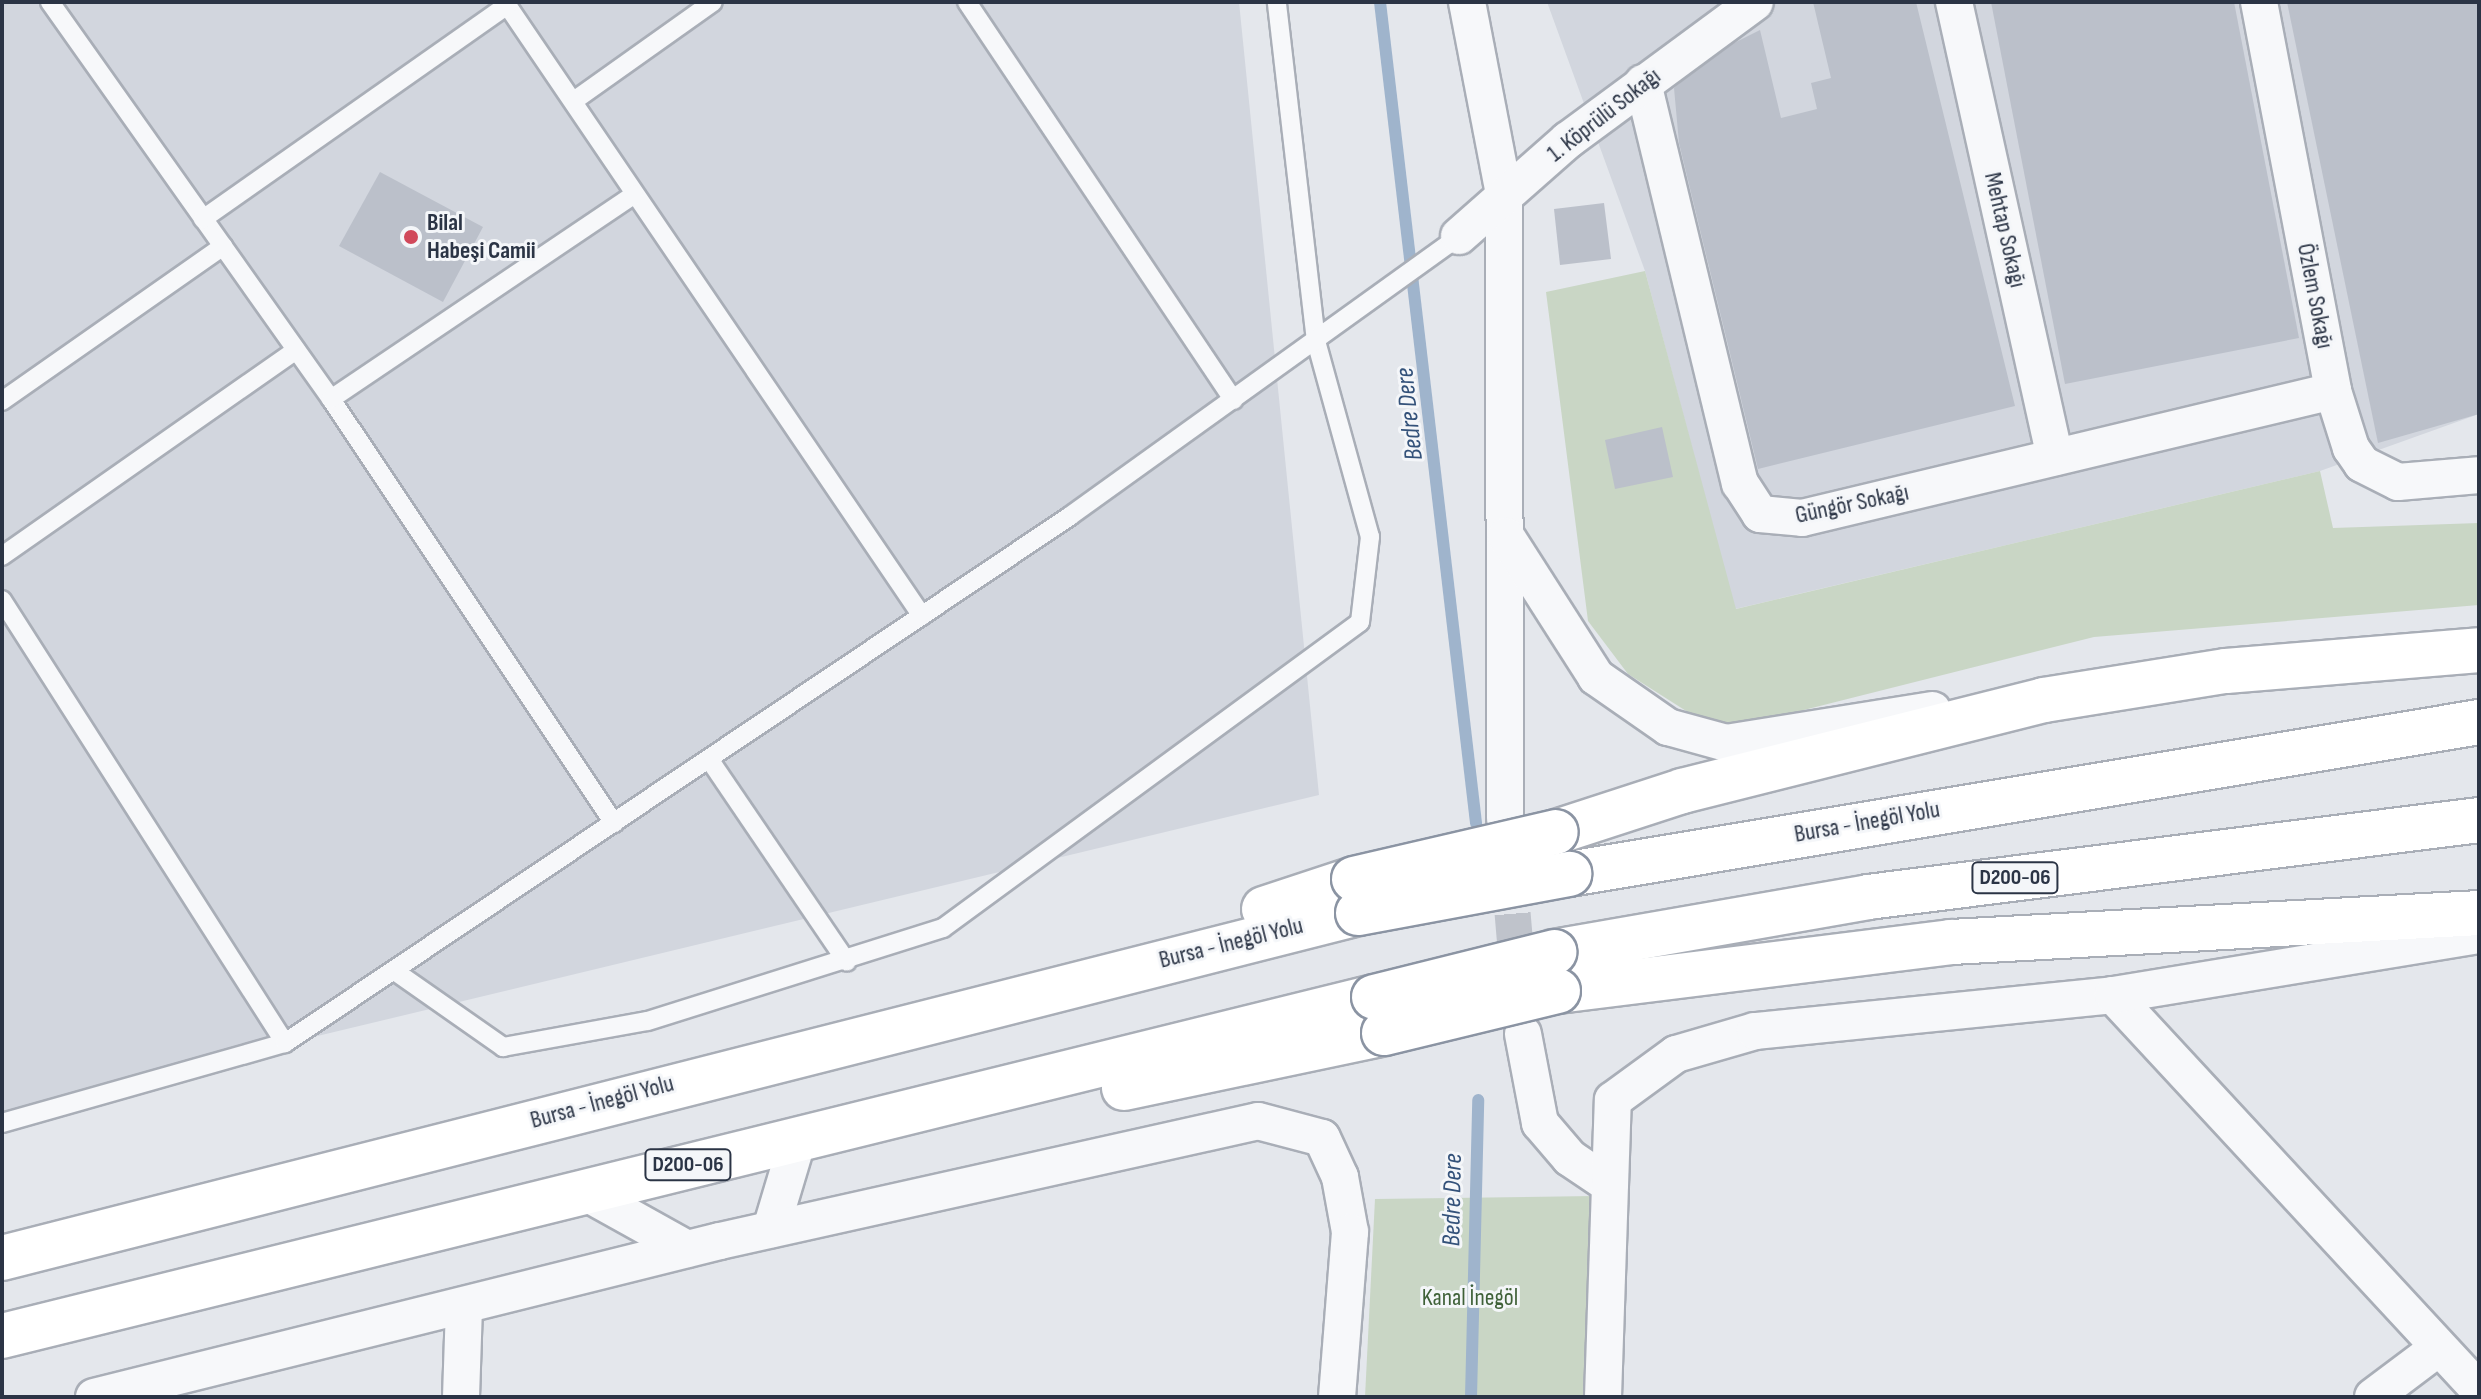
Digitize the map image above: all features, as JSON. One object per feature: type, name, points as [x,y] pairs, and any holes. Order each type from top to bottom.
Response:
[{"type":"highway","points":[[1356,896],[1682,791],[2009,708],[2226,671],[2479,650]]},
{"type":"highway","name":"Bursa - İnegöl Yolu","points":[[2,1258],[985,1003],[1356,896],[1569,874],[2479,722]]},
{"type":"highway","name":"D200-06","points":[[2,1336],[798,1139],[1379,1015],[1868,897],[2479,820]]},
{"type":"highway","points":[[1556,972],[1951,942],[2479,913]]},
{"type":"street","points":[[1467,2],[1504,195],[1505,818]]},
{"type":"street","name":"1. Köprülü Sokağı","points":[[1459,236],[1504,195],[1643,83],[1755,2]]},
{"type":"street","name":"Mehtap Sokağı","points":[[1954,2],[2055,457]]},
{"type":"street","name":"Özlem Sokağı","points":[[2259,2],[2333,391],[2351,448],[2378,474],[2420,485],[2479,475]]},
{"type":"street","name":"Güngör Sokağı","points":[[1643,83],[1740,483],[1760,514],[1802,518],[2333,391]]},
{"type":"street","points":[[1505,534],[1596,677],[1641,713],[1696,737],[1726,743],[1955,706],[2009,708]]},
{"type":"street","points":[[1603,1397],[1613,1100],[1676,1054],[1755,1031],[2113,995],[2479,935]]},
{"type":"street","points":[[2113,995],[2437,1349],[2479,1390]]},
{"type":"street","points":[[1523,1034],[1540,1123],[1570,1158],[1610,1185]]},
{"type":"street","points":[[94,1397],[771,1229],[1258,1121],[1322,1138],[1350,1232],[1337,1397]]},
{"type":"street","points":[[771,1229],[798,1139]]},
{"type":"street","points":[[583,1191],[687,1249]]},
{"type":"street","points":[[461,1397],[464,1306]]},
{"type":"street","points":[[2373,1397],[2437,1349]]},
{"type":"lane","points":[[50,2],[331,399],[614,823]]},
{"type":"lane","points":[[575,100],[713,2]]},
{"type":"lane","points":[[967,2],[1233,400]]},
{"type":"lane","points":[[396,972],[503,1047],[648,1021],[847,962],[943,928],[1360,622],[1370,537],[1316,341],[1277,2]]},
{"type":"lane","points":[[203,219],[507,4],[575,100],[634,195],[922,616]]},
{"type":"lane","points":[[331,399],[634,195]]},
{"type":"lane","points":[[2,1123],[285,1043],[396,972],[922,616],[1233,400],[1459,236]]},
{"type":"lane","points":[[2,401],[223,246]]},
{"type":"lane","points":[[2,556],[296,350]]},
{"type":"lane","points":[[2,600],[285,1043]]},
{"type":"lane","points":[[709,759],[847,962]]},
{"type":"shaded area","points":[[2,2],[1239,2],[1319,795],[2,1112]]},
{"type":"shaded area","points":[[1547,2],[2479,2],[2479,414],[2320,471],[1735,609],[1645,271]]},
{"type":"green space","points":[[1645,271],[1736,609],[2320,471],[2333,528],[2479,523],[2479,605],[2094,637],[1732,728],[1694,716],[1628,674],[1588,621],[1546,292]]},
{"type":"green space","name":"Kanal İnegöl","points":[[1594,1196],[1585,1397],[1365,1397],[1375,1199]]},
{"type":"building","points":[[1813,2],[1916,2],[2015,406],[1758,469],[1679,143],[1674,88],[1714,53],[1760,30],[1781,118],[1817,109],[1811,83],[1831,78]]},
{"type":"building","points":[[1991,2],[2234,2],[2299,338],[2065,384]]},
{"type":"building","points":[[2287,2],[2479,2],[2479,414],[2378,443]]},
{"type":"building","name":"Bilal Habeşi Camii","points":[[380,172],[483,227],[443,302],[339,246]]},
{"type":"building","points":[[1604,203],[1611,259],[1560,265],[1554,209]]},
{"type":"building","points":[[1662,427],[1673,477],[1615,489],[1605,440]]},
{"type":"waterway","name":"Bedre Dere","points":[[1380,2],[1476,823]]},
{"type":"waterway","name":"Bedre Dere","points":[[1471,1397],[1478,1100]]},
{"type":"tunnel","points":[[1508,860],[1519,988]]},
{"type":"place","name":"Bilal Habeşi Camii","points":[[411,237]]}]
